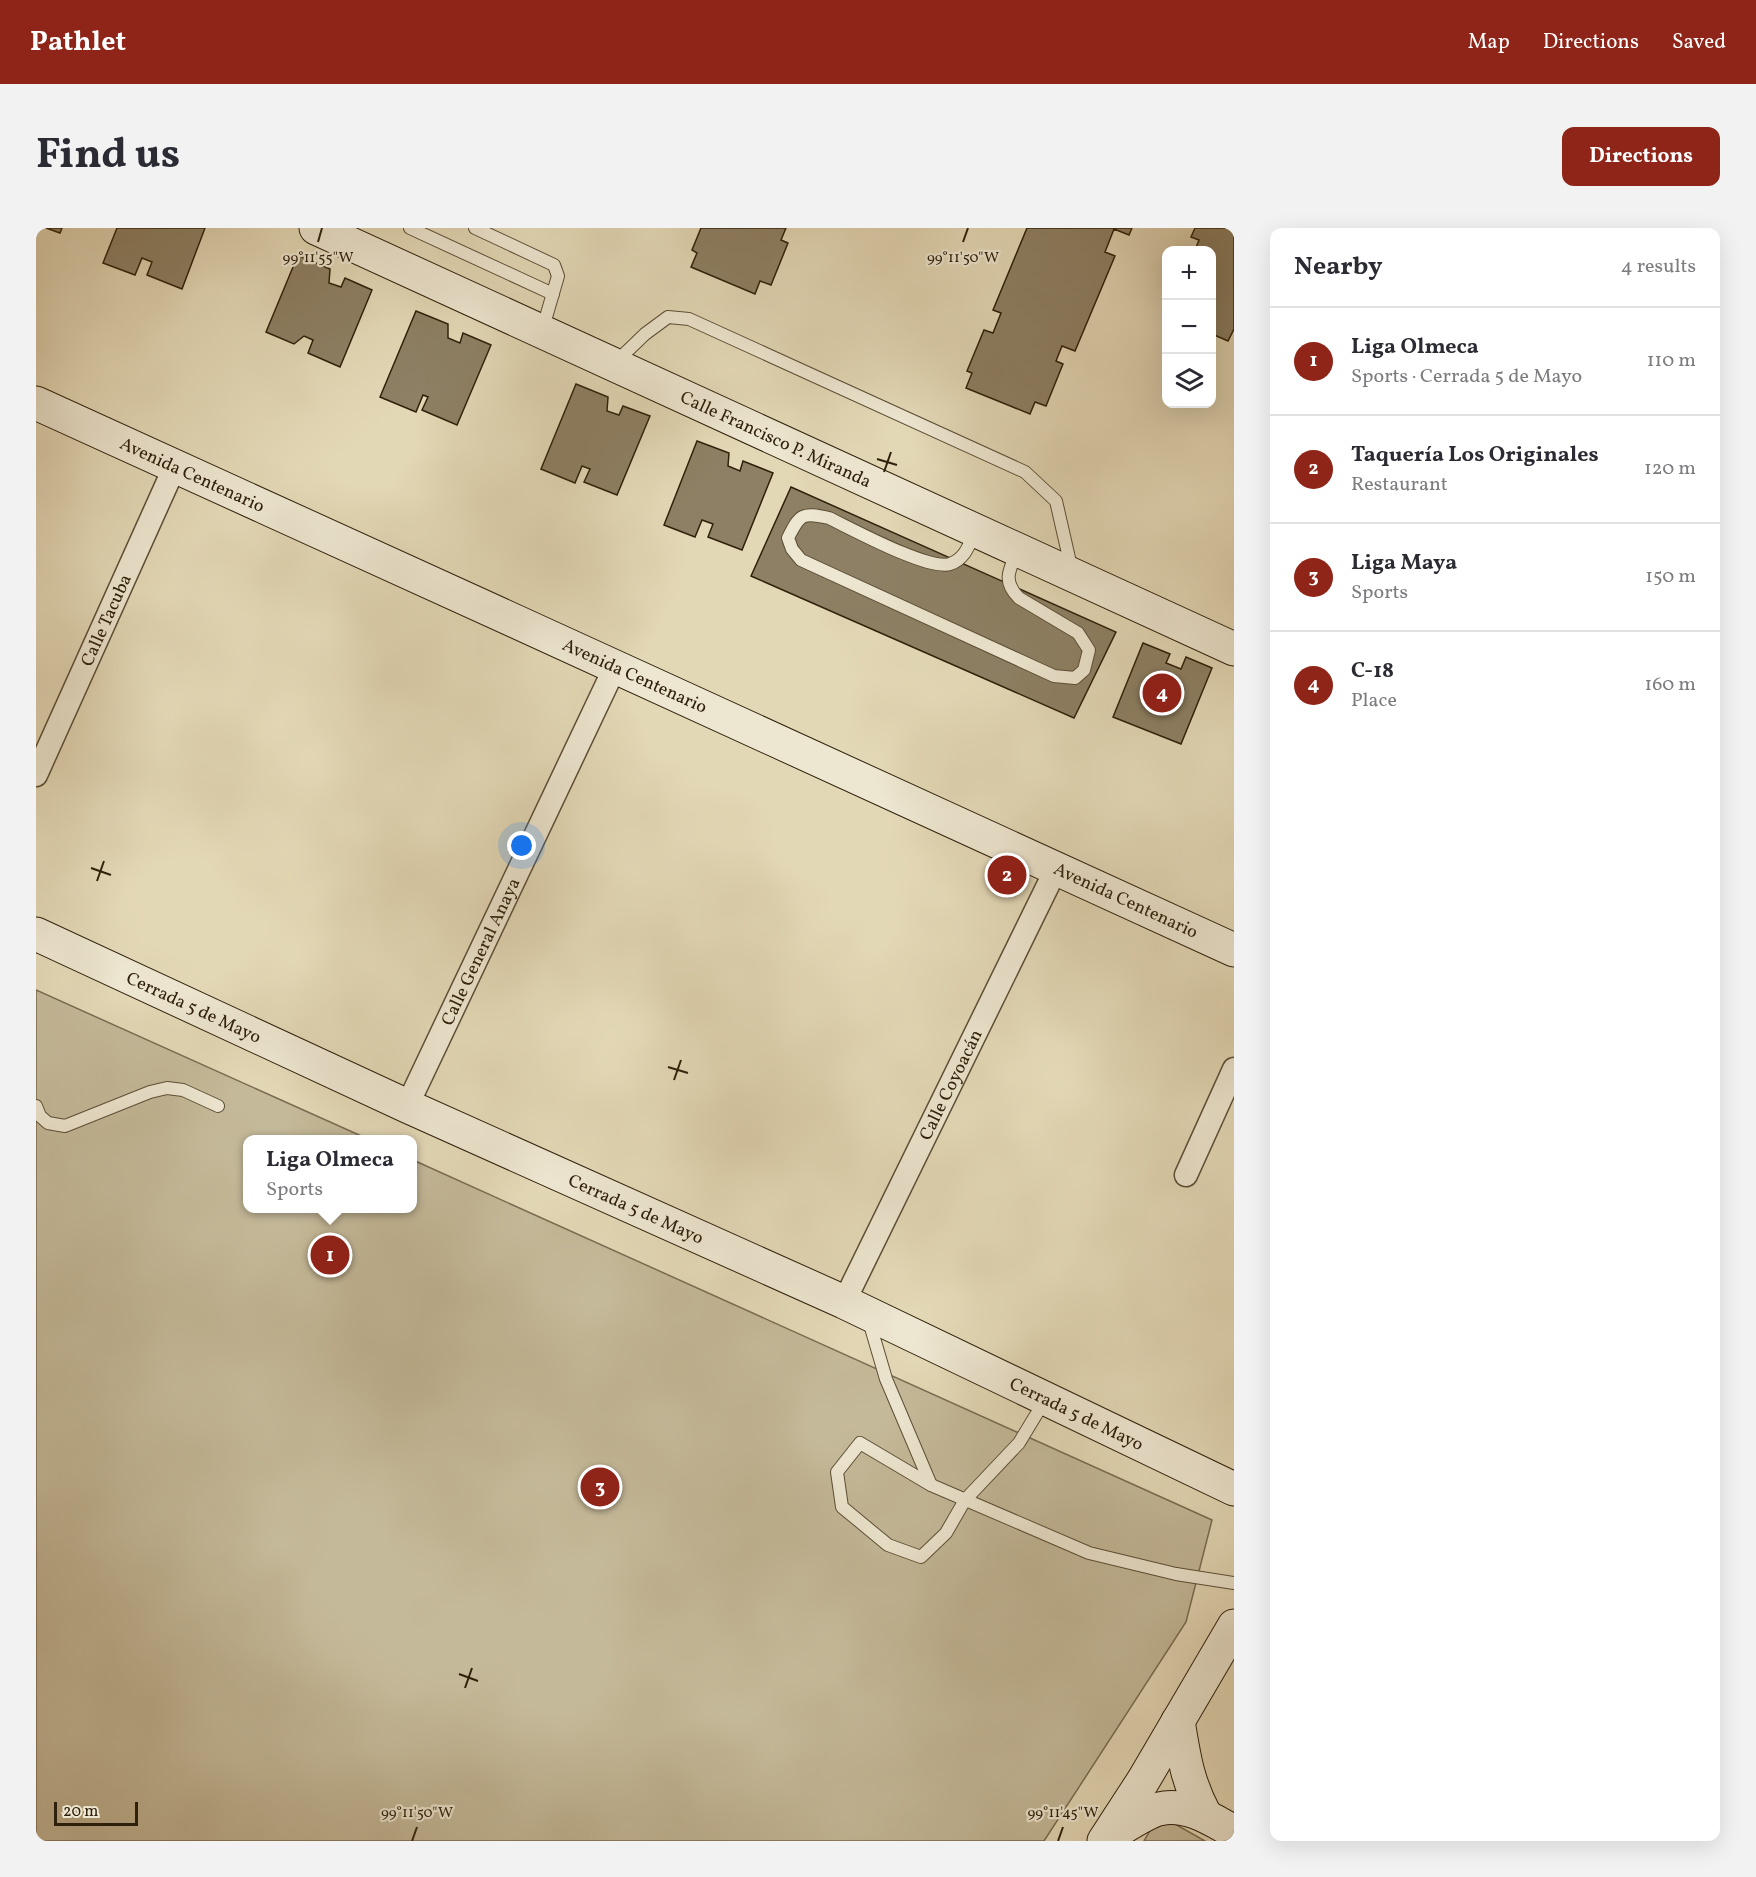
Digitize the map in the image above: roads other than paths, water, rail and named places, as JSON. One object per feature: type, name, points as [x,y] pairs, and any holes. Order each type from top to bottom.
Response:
[{"type":"main road","name":"Calle Francisco P. Miranda","points":[[316,228],[1234,649]]},
{"type":"main road","name":"Avenida Centenario","points":[[36,403],[616,665],[830,766],[1057,867],[1234,950]]},
{"type":"main road","name":"Cerrada 5 de Mayo","points":[[36,934],[407,1106],[855,1308],[1234,1490]]},
{"type":"main road","points":[[1106,1839],[1234,1626]]},
{"type":"main road","points":[[1178,1720],[1186,1770],[1204,1815]]},
{"type":"main road","points":[[1106,1839],[1160,1809],[1181,1809],[1204,1815],[1234,1832]]},
{"type":"street","name":"Calle Tacuba","points":[[36,775],[175,466]]},
{"type":"street","name":"Calle General Anaya","points":[[407,1106],[616,665]]},
{"type":"street","name":"Calle Coyoacán","points":[[855,1308],[1057,867]]},
{"type":"street","points":[[1186,1175],[1234,1070]]},
{"type":"lane","points":[[410,228],[553,294]]},
{"type":"lane","points":[[475,228],[554,265],[558,276],[541,332]]},
{"type":"lane","points":[[613,365],[645,334],[668,317],[689,319],[1025,472],[1056,501],[1073,575]]},
{"type":"lane","points":[[975,531],[965,553],[949,564],[936,565],[912,557],[829,518],[816,515],[806,515],[797,519],[788,538],[792,549],[801,560],[1054,676],[1075,678],[1084,670],[1089,650],[1078,633],[1019,598],[1013,591],[1008,581],[1018,550]]},
{"type":"lane","points":[[36,1106],[40,1116],[48,1123],[65,1126],[150,1092],[167,1089],[183,1090],[218,1106]]},
{"type":"lane","points":[[855,1308],[931,1485]]},
{"type":"lane","points":[[1045,1399],[1019,1443],[965,1500],[946,1533],[921,1557],[888,1545],[842,1507],[837,1472],[860,1443],[931,1485],[965,1500],[1089,1553],[1176,1574],[1234,1583]]},
{"type":"place","name":"C-18","points":[[1162,693]]},
{"type":"place","name":"Taquería Los Originales","points":[[1007,875]]},
{"type":"place","name":"Liga Olmeca","points":[[330,1255]]},
{"type":"place","name":"Liga Maya","points":[[600,1487]]}]
